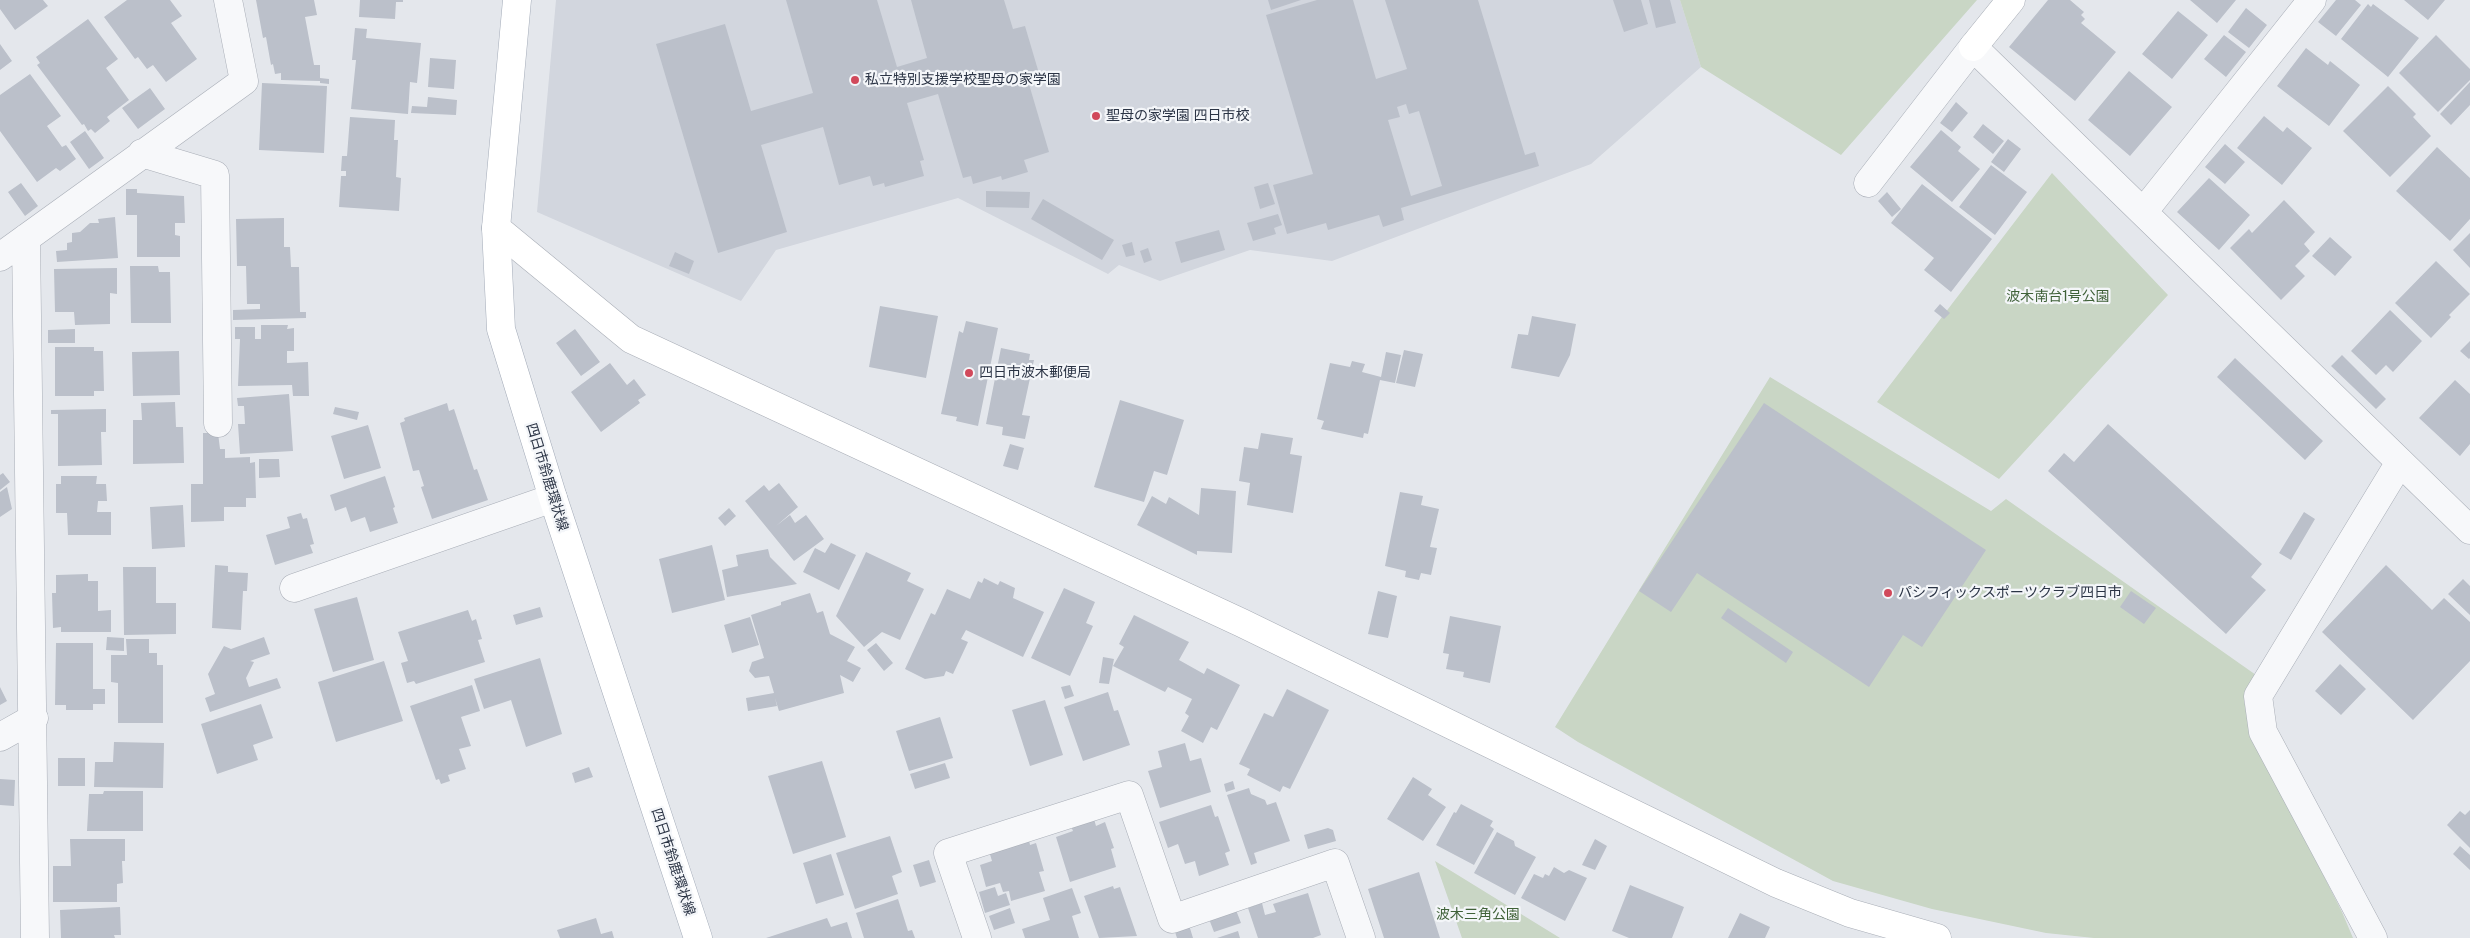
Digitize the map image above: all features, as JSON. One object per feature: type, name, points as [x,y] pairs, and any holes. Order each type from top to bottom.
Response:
[{"type":"street","points":[[0,257],[244,81],[228,0]]},
{"type":"street","name":"四日市鈴鹿環状線","points":[[517,0],[496,228],[502,329],[553,498],[698,938]]},
{"type":"street","points":[[1868,183],[1972,47],[2011,0]]},
{"type":"street","points":[[2144,211],[2312,0]]},
{"type":"street","points":[[1972,47],[2144,211],[2470,530]]},
{"type":"street","points":[[142,153],[215,175],[218,423]]},
{"type":"street","points":[[496,228],[631,339],[1242,623],[1776,883],[1850,914],[1937,938]]},
{"type":"street","points":[[26,238],[34,718],[35,938]]},
{"type":"street","points":[[2373,938],[2264,732],[2258,696],[2400,462]]},
{"type":"street","points":[[294,588],[553,498]]},
{"type":"street","points":[[0,738],[34,718]]},
{"type":"street","points":[[977,938],[948,853],[1129,794],[1172,919],[1335,863],[1361,938]]},
{"type":"shaded area","name":"聖母の家学園 四日市校","points":[[556,0],[1680,0],[1701,67],[1591,164],[1332,261],[1250,250],[1160,281],[1119,265],[1108,274],[958,198],[776,250],[741,301],[537,212]]},
{"type":"green space","points":[[1680,0],[1977,0],[1841,155],[1701,67]]},
{"type":"green space","name":"波木南台1号公園","points":[[2052,173],[2168,295],[1999,479],[1877,402]]},
{"type":"green space","name":"パシフィックスポーツクラブ四日市","points":[[1770,377],[1991,511],[2006,499],[2256,675],[2244,700],[2251,732],[2342,912],[2353,938],[2094,938],[2046,933],[1932,909],[1833,881],[1578,742],[1555,727]]},
{"type":"green space","name":"波木三角公園","points":[[1435,861],[1560,938],[1462,938]]},
{"type":"building","points":[[0,0],[43,0],[48,6],[15,30],[0,9]]},
{"type":"building","points":[[127,0],[170,0],[182,16],[171,23],[197,59],[166,82],[153,65],[147,69],[138,57],[135,59],[104,17]]},
{"type":"building","points":[[256,0],[314,0],[317,15],[305,17],[314,65],[320,65],[320,78],[329,79],[329,84],[320,83],[320,81],[281,80],[281,73],[275,74],[273,64],[271,65],[266,37],[263,38]]},
{"type":"building","points":[[360,0],[403,0],[403,2],[396,2],[395,19],[359,17]]},
{"type":"building","points":[[786,0],[877,0],[897,67],[927,58],[911,0],[1004,0],[1013,29],[1025,26],[1038,70],[1026,74],[1049,152],[1024,160],[1028,172],[1002,180],[1001,176],[973,184],[971,176],[963,178],[938,94],[907,103],[924,160],[920,161],[924,176],[885,187],[884,183],[873,186],[870,176],[839,185],[823,127],[761,145],[787,232],[718,253],[656,44],[725,24],[751,111],[813,93]]},
{"type":"building","points":[[1268,0],[1301,0],[1271,10]]},
{"type":"building","points":[[1317,0],[1353,0],[1376,79],[1407,69],[1385,0],[1478,0],[1525,155],[1535,152],[1539,166],[1401,208],[1404,220],[1383,227],[1379,215],[1328,230],[1326,223],[1287,234],[1273,185],[1313,174],[1266,15]],"holes":[[[1406,104],[1409,114],[1419,111],[1442,186],[1411,196],[1388,120],[1400,117],[1397,107]]]},
{"type":"building","points":[[1613,0],[1641,0],[1648,24],[1624,32]]},
{"type":"building","points":[[1649,0],[1670,0],[1676,23],[1656,28]]},
{"type":"building","points":[[2048,0],[2070,0],[2084,12],[2081,15],[2085,19],[2081,23],[2116,52],[2075,101],[2009,47]]},
{"type":"building","points":[[2190,0],[2236,0],[2217,23]]},
{"type":"building","points":[[2336,0],[2355,0],[2361,5],[2336,36],[2318,22]]},
{"type":"building","points":[[2404,0],[2445,0],[2428,20]]},
{"type":"building","points":[[2368,4],[2371,7],[2373,4],[2419,38],[2388,77],[2341,39]]},
{"type":"building","points":[[2246,8],[2267,25],[2249,48],[2228,32]]},
{"type":"building","points":[[2178,11],[2208,35],[2172,79],[2142,54]]},
{"type":"building","points":[[88,19],[118,59],[106,68],[129,100],[107,117],[110,121],[95,133],[91,129],[88,131],[84,124],[82,125],[37,65],[40,63],[36,57]]},
{"type":"building","points":[[355,28],[367,29],[366,38],[421,43],[417,83],[410,82],[408,114],[351,109],[356,60],[352,60]]},
{"type":"building","points":[[2224,35],[2246,52],[2226,77],[2204,59]]},
{"type":"building","points":[[2436,35],[2470,69],[2470,80],[2438,112],[2399,73]]},
{"type":"building","points":[[0,44],[12,61],[0,70]]},
{"type":"building","points":[[2306,48],[2328,65],[2330,61],[2360,85],[2329,126],[2277,86]]},
{"type":"building","points":[[430,58],[456,60],[454,89],[428,87]]},
{"type":"building","points":[[2129,71],[2172,107],[2130,156],[2088,120]]},
{"type":"building","points":[[30,74],[61,116],[47,126],[62,147],[66,145],[76,159],[60,171],[56,168],[37,182],[0,131],[0,95]]},
{"type":"building","points":[[2470,82],[2470,105],[2451,125],[2440,114]]},
{"type":"building","points":[[262,83],[327,86],[324,153],[259,150]]},
{"type":"building","points":[[2388,86],[2416,114],[2413,117],[2431,136],[2390,177],[2343,131]]},
{"type":"building","points":[[150,88],[165,109],[138,129],[122,108]]},
{"type":"building","points":[[428,97],[457,100],[456,115],[411,113],[412,106],[427,107]]},
{"type":"building","points":[[1956,102],[1968,113],[1952,132],[1940,123]]},
{"type":"building","points":[[2264,116],[2283,132],[2287,127],[2312,148],[2282,185],[2237,148]]},
{"type":"building","points":[[350,117],[395,120],[394,140],[398,140],[396,177],[401,178],[399,211],[339,207],[341,176],[346,176],[346,171],[341,171],[342,156],[347,156]]},
{"type":"building","points":[[1983,124],[2004,141],[1993,154],[1973,137]]},
{"type":"building","points":[[1941,130],[1961,147],[1958,151],[1980,169],[1952,202],[1910,167]]},
{"type":"building","points":[[85,131],[104,158],[89,169],[70,142]]},
{"type":"building","points":[[2008,139],[2021,149],[2004,172],[1991,162]]},
{"type":"building","points":[[2225,144],[2245,162],[2225,184],[2205,167]]},
{"type":"building","points":[[2437,147],[2470,178],[2470,219],[2450,241],[2396,191]]},
{"type":"building","points":[[1991,165],[2027,192],[1995,235],[1959,207]]},
{"type":"building","points":[[2209,178],[2250,215],[2219,250],[2177,212]]},
{"type":"building","points":[[21,183],[38,206],[25,216],[8,192]]},
{"type":"building","points":[[1268,183],[1275,204],[1260,209],[1254,187]]},
{"type":"building","points":[[1922,184],[1992,239],[1951,292],[1924,270],[1934,258],[1891,223]]},
{"type":"building","points":[[126,189],[137,189],[137,193],[184,196],[185,223],[175,223],[175,235],[180,236],[180,257],[137,257],[137,215],[126,215]]},
{"type":"building","points":[[986,191],[1030,192],[1029,208],[986,207]]},
{"type":"building","points":[[1887,192],[1901,209],[1892,217],[1878,201]]},
{"type":"building","points":[[1043,199],[1114,240],[1102,260],[1031,219]]},
{"type":"building","points":[[2284,200],[2315,232],[2304,244],[2310,251],[2295,266],[2305,276],[2281,300],[2230,248],[2249,229],[2252,233]]},
{"type":"building","points":[[1278,214],[1282,225],[1274,228],[1276,234],[1253,241],[1247,223]]},
{"type":"building","points":[[115,217],[118,258],[57,262],[56,251],[67,250],[67,243],[72,242],[72,233],[80,232],[90,223],[99,223],[98,219]]},
{"type":"building","points":[[284,218],[284,247],[290,247],[291,267],[299,267],[300,312],[306,312],[306,318],[233,320],[233,310],[260,309],[260,304],[247,304],[246,266],[237,266],[236,219]]},
{"type":"building","points":[[1219,230],[1225,250],[1181,263],[1175,242]]},
{"type":"building","points":[[2470,233],[2470,268],[2453,250]]},
{"type":"building","points":[[2330,237],[2352,257],[2335,276],[2312,256]]},
{"type":"building","points":[[1132,242],[1135,255],[1126,257],[1122,245]]},
{"type":"building","points":[[1148,248],[1152,260],[1144,263],[1140,251]]},
{"type":"building","points":[[675,252],[694,261],[689,274],[669,266]]},
{"type":"building","points":[[2436,261],[2470,294],[2449,315],[2451,317],[2431,338],[2395,303]]},
{"type":"building","points":[[130,266],[158,266],[159,272],[170,272],[171,323],[131,323]]},
{"type":"building","points":[[117,268],[117,294],[110,293],[110,324],[75,325],[74,312],[55,312],[54,269]]},
{"type":"building","points":[[1940,304],[1950,313],[1944,319],[1934,311]]},
{"type":"building","points":[[880,306],[938,316],[926,378],[869,367]]},
{"type":"building","points":[[2390,310],[2422,341],[2393,372],[2386,365],[2376,375],[2351,351]]},
{"type":"building","points":[[1532,316],[1576,324],[1570,355],[1559,377],[1511,368],[1518,334],[1528,335]]},
{"type":"building","name":"四日市波木郵便局","points":[[966,321],[998,328],[978,426],[956,421],[957,417],[941,414],[959,331],[963,333]]},
{"type":"building","points":[[261,325],[288,325],[287,329],[294,328],[294,351],[287,351],[287,363],[308,362],[309,396],[293,396],[292,385],[238,386],[240,339],[235,339],[235,327],[255,327],[255,339],[261,339]]},
{"type":"building","points":[[75,329],[75,343],[48,343],[48,330]]},
{"type":"building","points":[[575,329],[600,362],[581,376],[556,343]]},
{"type":"building","points":[[2470,341],[2470,358],[2469,359],[2460,351]]},
{"type":"building","points":[[55,347],[94,347],[94,351],[103,351],[104,391],[94,391],[94,396],[55,396]]},
{"type":"building","points":[[1001,348],[1030,354],[1029,360],[1034,360],[1022,415],[1030,416],[1025,439],[1002,435],[1003,427],[986,424]]},
{"type":"building","points":[[1404,350],[1423,354],[1415,387],[1396,383]]},
{"type":"building","points":[[179,351],[180,395],[133,396],[132,352]]},
{"type":"building","points":[[1386,352],[1401,355],[1395,383],[1380,380],[1368,434],[1364,433],[1363,438],[1321,429],[1324,421],[1317,419],[1330,363],[1350,367],[1352,361],[1365,364],[1362,372],[1381,377]]},
{"type":"building","points":[[2342,355],[2386,399],[2376,409],[2331,366]]},
{"type":"building","points":[[2235,358],[2323,441],[2305,460],[2217,377]]},
{"type":"building","points":[[610,363],[627,385],[634,379],[646,395],[638,400],[640,403],[601,432],[571,392]]},
{"type":"building","points":[[2455,380],[2470,394],[2470,444],[2460,456],[2419,418]]},
{"type":"building","points":[[289,394],[293,451],[240,454],[238,424],[245,424],[244,406],[238,406],[237,398]]},
{"type":"building","points":[[1120,400],[1184,420],[1167,475],[1154,471],[1144,502],[1094,487]]},
{"type":"building","points":[[175,402],[176,427],[183,427],[184,463],[133,464],[133,420],[142,420],[141,403]]},
{"type":"building","points":[[447,403],[449,411],[454,409],[474,470],[477,469],[488,500],[432,519],[421,487],[424,486],[419,470],[413,471],[400,423],[405,421],[404,418]]},
{"type":"building","points":[[1764,403],[1986,550],[1922,647],[1903,635],[1869,687],[1697,573],[1671,612],[1639,591]]},
{"type":"building","points":[[335,407],[359,412],[357,420],[333,414]]},
{"type":"building","points":[[106,409],[106,432],[101,432],[102,465],[58,466],[58,414],[51,414],[51,410]]},
{"type":"building","points":[[2108,424],[2262,564],[2251,577],[2266,590],[2226,634],[2048,471],[2064,453],[2074,462]]},
{"type":"building","points":[[368,425],[381,468],[344,479],[331,436]]},
{"type":"building","points":[[203,433],[218,433],[220,449],[225,449],[225,458],[250,457],[250,463],[255,462],[256,498],[246,498],[246,507],[224,507],[224,521],[191,522],[191,484],[203,484]]},
{"type":"building","points":[[1261,433],[1293,438],[1290,454],[1302,456],[1293,513],[1247,505],[1250,483],[1239,481],[1244,447],[1258,449]]},
{"type":"building","points":[[1010,444],[1024,448],[1018,470],[1003,466]]},
{"type":"building","points":[[259,459],[279,459],[280,477],[259,478]]},
{"type":"building","points":[[3,473],[10,482],[0,490],[0,475]]},
{"type":"building","points":[[61,476],[97,476],[96,484],[106,484],[107,501],[98,501],[97,512],[111,512],[111,535],[68,535],[67,513],[56,513],[56,484],[61,484]]},
{"type":"building","points":[[385,476],[398,523],[370,532],[365,517],[351,522],[346,507],[335,511],[330,495]]},
{"type":"building","points":[[779,483],[798,507],[776,526],[790,515],[795,523],[806,515],[824,539],[794,561],[745,501],[764,485],[769,491]]},
{"type":"building","points":[[7,487],[12,509],[0,517],[0,492]]},
{"type":"building","points":[[1201,488],[1236,491],[1232,553],[1197,551],[1197,555],[1137,525],[1152,496],[1166,504],[1169,497],[1199,515]]},
{"type":"building","points":[[1400,492],[1423,496],[1421,505],[1439,509],[1430,547],[1437,548],[1431,575],[1421,573],[1419,580],[1405,577],[1406,571],[1385,566]]},
{"type":"building","points":[[183,505],[185,547],[152,549],[150,507]]},
{"type":"building","points":[[729,508],[736,516],[725,526],[718,518]]},
{"type":"building","points":[[2304,512],[2315,519],[2291,560],[2279,553]]},
{"type":"building","points":[[301,513],[303,519],[307,518],[314,544],[310,545],[313,553],[275,565],[266,535],[290,528],[287,517]]},
{"type":"building","points":[[831,543],[856,555],[839,590],[803,572],[815,548],[825,553]]},
{"type":"building","points":[[712,545],[725,600],[672,613],[659,559]]},
{"type":"building","points":[[768,549],[770,557],[797,584],[727,597],[722,570],[738,566],[736,555]]},
{"type":"building","points":[[866,552],[911,573],[907,581],[924,589],[900,640],[882,632],[864,647],[836,616]]},
{"type":"building","points":[[215,565],[228,566],[228,572],[248,573],[247,591],[243,591],[241,630],[212,628]]},
{"type":"building","points":[[2386,565],[2432,610],[2444,598],[2470,622],[2470,661],[2413,720],[2322,632]]},
{"type":"building","points":[[123,567],[156,567],[156,603],[176,603],[176,634],[124,635]]},
{"type":"building","points":[[88,574],[88,581],[98,581],[98,611],[111,610],[111,632],[61,632],[61,627],[53,628],[52,593],[56,593],[56,575]]},
{"type":"building","points":[[984,578],[998,585],[1000,581],[1015,588],[1013,598],[1044,612],[1023,657],[966,630],[961,639],[968,642],[953,674],[946,671],[944,676],[925,679],[905,669],[931,613],[935,615],[947,589],[970,599],[978,581],[982,583]]},
{"type":"building","points":[[2463,579],[2470,586],[2470,615],[2448,594]]},
{"type":"building","points":[[1064,588],[1095,602],[1086,623],[1093,626],[1070,676],[1031,658]]},
{"type":"building","points":[[1378,591],[1397,596],[1388,638],[1368,634]]},
{"type":"building","points":[[2131,591],[2156,608],[2144,624],[2120,607]]},
{"type":"building","points":[[810,593],[817,613],[823,611],[830,634],[855,647],[847,661],[861,668],[853,682],[840,675],[844,693],[779,711],[775,698],[777,706],[748,711],[746,698],[774,693],[769,676],[755,678],[749,671],[752,662],[764,658],[751,615],[781,605],[781,602]]},
{"type":"building","points":[[357,597],[374,660],[333,672],[314,609]]},
{"type":"building","points":[[540,607],[543,617],[516,625],[513,615]]},
{"type":"building","points":[[1728,608],[1793,652],[1786,663],[1721,618]]},
{"type":"building","points":[[468,610],[472,621],[476,619],[482,639],[478,640],[485,662],[416,684],[414,681],[407,683],[401,663],[408,661],[398,632]]},
{"type":"building","points":[[1134,615],[1189,642],[1179,660],[1204,674],[1207,668],[1240,685],[1217,730],[1211,727],[1203,743],[1181,731],[1189,716],[1185,713],[1192,699],[1168,687],[1165,692],[1113,666],[1124,647],[1119,644]]},
{"type":"building","points":[[1450,616],[1501,626],[1490,683],[1463,677],[1464,672],[1446,669],[1449,654],[1443,653]]},
{"type":"building","points":[[750,617],[759,645],[732,653],[724,625]]},
{"type":"building","points":[[107,637],[124,638],[124,651],[106,650]]},
{"type":"building","points":[[264,637],[270,654],[250,661],[254,662],[246,678],[249,687],[277,678],[281,688],[210,712],[205,698],[215,694],[208,674],[224,646],[231,649]]},
{"type":"building","points":[[126,639],[149,639],[149,653],[157,653],[157,665],[163,665],[163,723],[118,723],[118,683],[111,682],[111,655],[127,655]]},
{"type":"building","points":[[56,643],[93,643],[93,689],[105,689],[105,704],[93,704],[93,710],[66,710],[66,705],[55,705]]},
{"type":"building","points":[[876,643],[893,663],[884,671],[867,650]]},
{"type":"building","points":[[1103,657],[1114,659],[1109,684],[1099,683]]},
{"type":"building","points":[[540,658],[562,734],[526,747],[511,700],[484,709],[474,679]]},
{"type":"building","points":[[384,661],[403,721],[336,742],[318,682]]},
{"type":"building","points":[[2340,664],[2366,689],[2341,715],[2315,691]]},
{"type":"building","points":[[472,685],[480,711],[461,717],[471,746],[459,749],[466,769],[448,775],[450,781],[441,784],[439,779],[436,780],[410,706]]},
{"type":"building","points":[[1070,685],[1074,696],[1065,699],[1061,687]]},
{"type":"building","points":[[0,687],[7,701],[0,705]]},
{"type":"building","points":[[1287,689],[1329,710],[1290,789],[1283,786],[1280,792],[1247,775],[1250,769],[1239,764],[1264,713],[1273,717]]},
{"type":"building","points":[[1108,692],[1114,711],[1118,710],[1130,745],[1083,761],[1064,707]]},
{"type":"building","points":[[1045,700],[1063,755],[1030,766],[1012,710]]},
{"type":"building","points":[[261,704],[273,738],[253,745],[258,760],[217,774],[201,724]]},
{"type":"building","points":[[940,717],[953,758],[909,771],[896,731]]},
{"type":"building","points":[[114,742],[164,743],[163,788],[94,787],[95,762],[113,762]]},
{"type":"building","points":[[1185,743],[1190,761],[1201,758],[1211,792],[1160,808],[1148,771],[1162,767],[1158,751]]},
{"type":"building","points":[[58,758],[85,758],[85,786],[58,786]]},
{"type":"building","points":[[822,761],[846,837],[793,854],[768,776]]},
{"type":"building","points":[[945,763],[950,778],[915,789],[910,774]]},
{"type":"building","points":[[589,767],[593,777],[575,783],[572,773]]},
{"type":"building","points":[[1413,777],[1432,789],[1428,795],[1446,807],[1423,841],[1387,819]]},
{"type":"building","points":[[0,779],[15,780],[14,806],[0,805]]},
{"type":"building","points":[[1233,781],[1235,789],[1226,792],[1224,784]]},
{"type":"building","points":[[1249,788],[1251,794],[1265,800],[1267,805],[1276,802],[1290,841],[1254,853],[1257,863],[1251,865],[1227,795]]},
{"type":"building","points":[[104,791],[143,791],[143,831],[87,831],[89,794],[103,794]]},
{"type":"building","points":[[1461,804],[1493,821],[1490,826],[1494,829],[1474,865],[1436,845],[1454,812],[1456,813]]},
{"type":"building","points":[[1211,805],[1215,817],[1218,816],[1230,851],[1225,853],[1229,865],[1199,876],[1195,861],[1185,864],[1178,844],[1168,848],[1159,822]]},
{"type":"building","points":[[2470,810],[2470,848],[2447,825],[2460,811],[2465,815]]},
{"type":"building","points":[[1094,819],[1096,826],[1105,822],[1114,848],[1111,849],[1116,867],[1070,882],[1056,837],[1073,831],[1071,826]]},
{"type":"building","points":[[1328,828],[1333,830],[1336,841],[1308,849],[1304,835]]},
{"type":"building","points":[[1497,832],[1514,841],[1515,846],[1536,857],[1515,895],[1474,873]]},
{"type":"building","points":[[890,836],[902,872],[892,876],[898,894],[855,909],[836,853]]},
{"type":"building","points":[[70,839],[125,839],[125,861],[122,861],[123,883],[117,884],[117,902],[53,902],[53,866],[71,866]]},
{"type":"building","points":[[1595,839],[1607,846],[1595,870],[1582,865]]},
{"type":"building","points":[[1029,840],[1030,845],[1036,843],[1044,871],[1039,872],[1045,891],[1011,901],[1009,891],[1003,892],[1000,883],[986,887],[980,865],[992,861],[989,851]]},
{"type":"building","points":[[2460,846],[2470,855],[2470,870],[2453,854]]},
{"type":"building","points":[[831,854],[844,895],[816,904],[803,863]]},
{"type":"building","points":[[929,860],[936,882],[920,887],[913,865]]},
{"type":"building","points":[[1554,867],[1564,873],[1569,870],[1587,878],[1565,921],[1521,898],[1534,874],[1543,878],[1545,874],[1549,876]]},
{"type":"building","points":[[1419,872],[1440,938],[1384,938],[1368,889]]},
{"type":"building","points":[[1630,885],[1684,907],[1672,938],[1629,938],[1612,931]]},
{"type":"building","points":[[1113,886],[1114,889],[1120,887],[1137,936],[1099,938],[1084,896]]},
{"type":"building","points":[[995,887],[998,896],[1006,893],[1010,905],[985,913],[979,892]]},
{"type":"building","points":[[1072,888],[1081,913],[1072,916],[1079,938],[1025,938],[1022,929],[1050,920],[1043,898]]},
{"type":"building","points":[[1308,893],[1321,935],[1313,938],[1258,938],[1248,908],[1262,903],[1265,915],[1276,912],[1273,904]]},
{"type":"building","points":[[898,899],[908,931],[912,930],[915,938],[864,938],[856,913]]},
{"type":"building","points":[[120,907],[121,935],[114,935],[115,938],[61,938],[60,910]]},
{"type":"building","points":[[1010,908],[1015,923],[994,930],[989,916]]},
{"type":"building","points":[[1236,910],[1241,923],[1214,932],[1209,919]]},
{"type":"building","points":[[1740,913],[1770,927],[1765,938],[1728,938]]},
{"type":"building","points":[[596,918],[601,934],[612,931],[614,938],[560,938],[557,930]]},
{"type":"building","points":[[827,918],[831,927],[847,922],[852,938],[766,938]]},
{"type":"building","points":[[1189,925],[1193,938],[1177,938],[1174,929]]},
{"type":"building","points":[[1238,931],[1240,938],[1217,938]]},
{"type":"place","name":"私立特別支援学校聖母の家学園","points":[[855,80]]},
{"type":"place","name":"聖母の家学園 四日市校","points":[[1096,116]]},
{"type":"place","name":"四日市波木郵便局","points":[[969,373]]},
{"type":"place","name":"パシフィックスポーツクラブ四日市","points":[[1888,593]]}]
